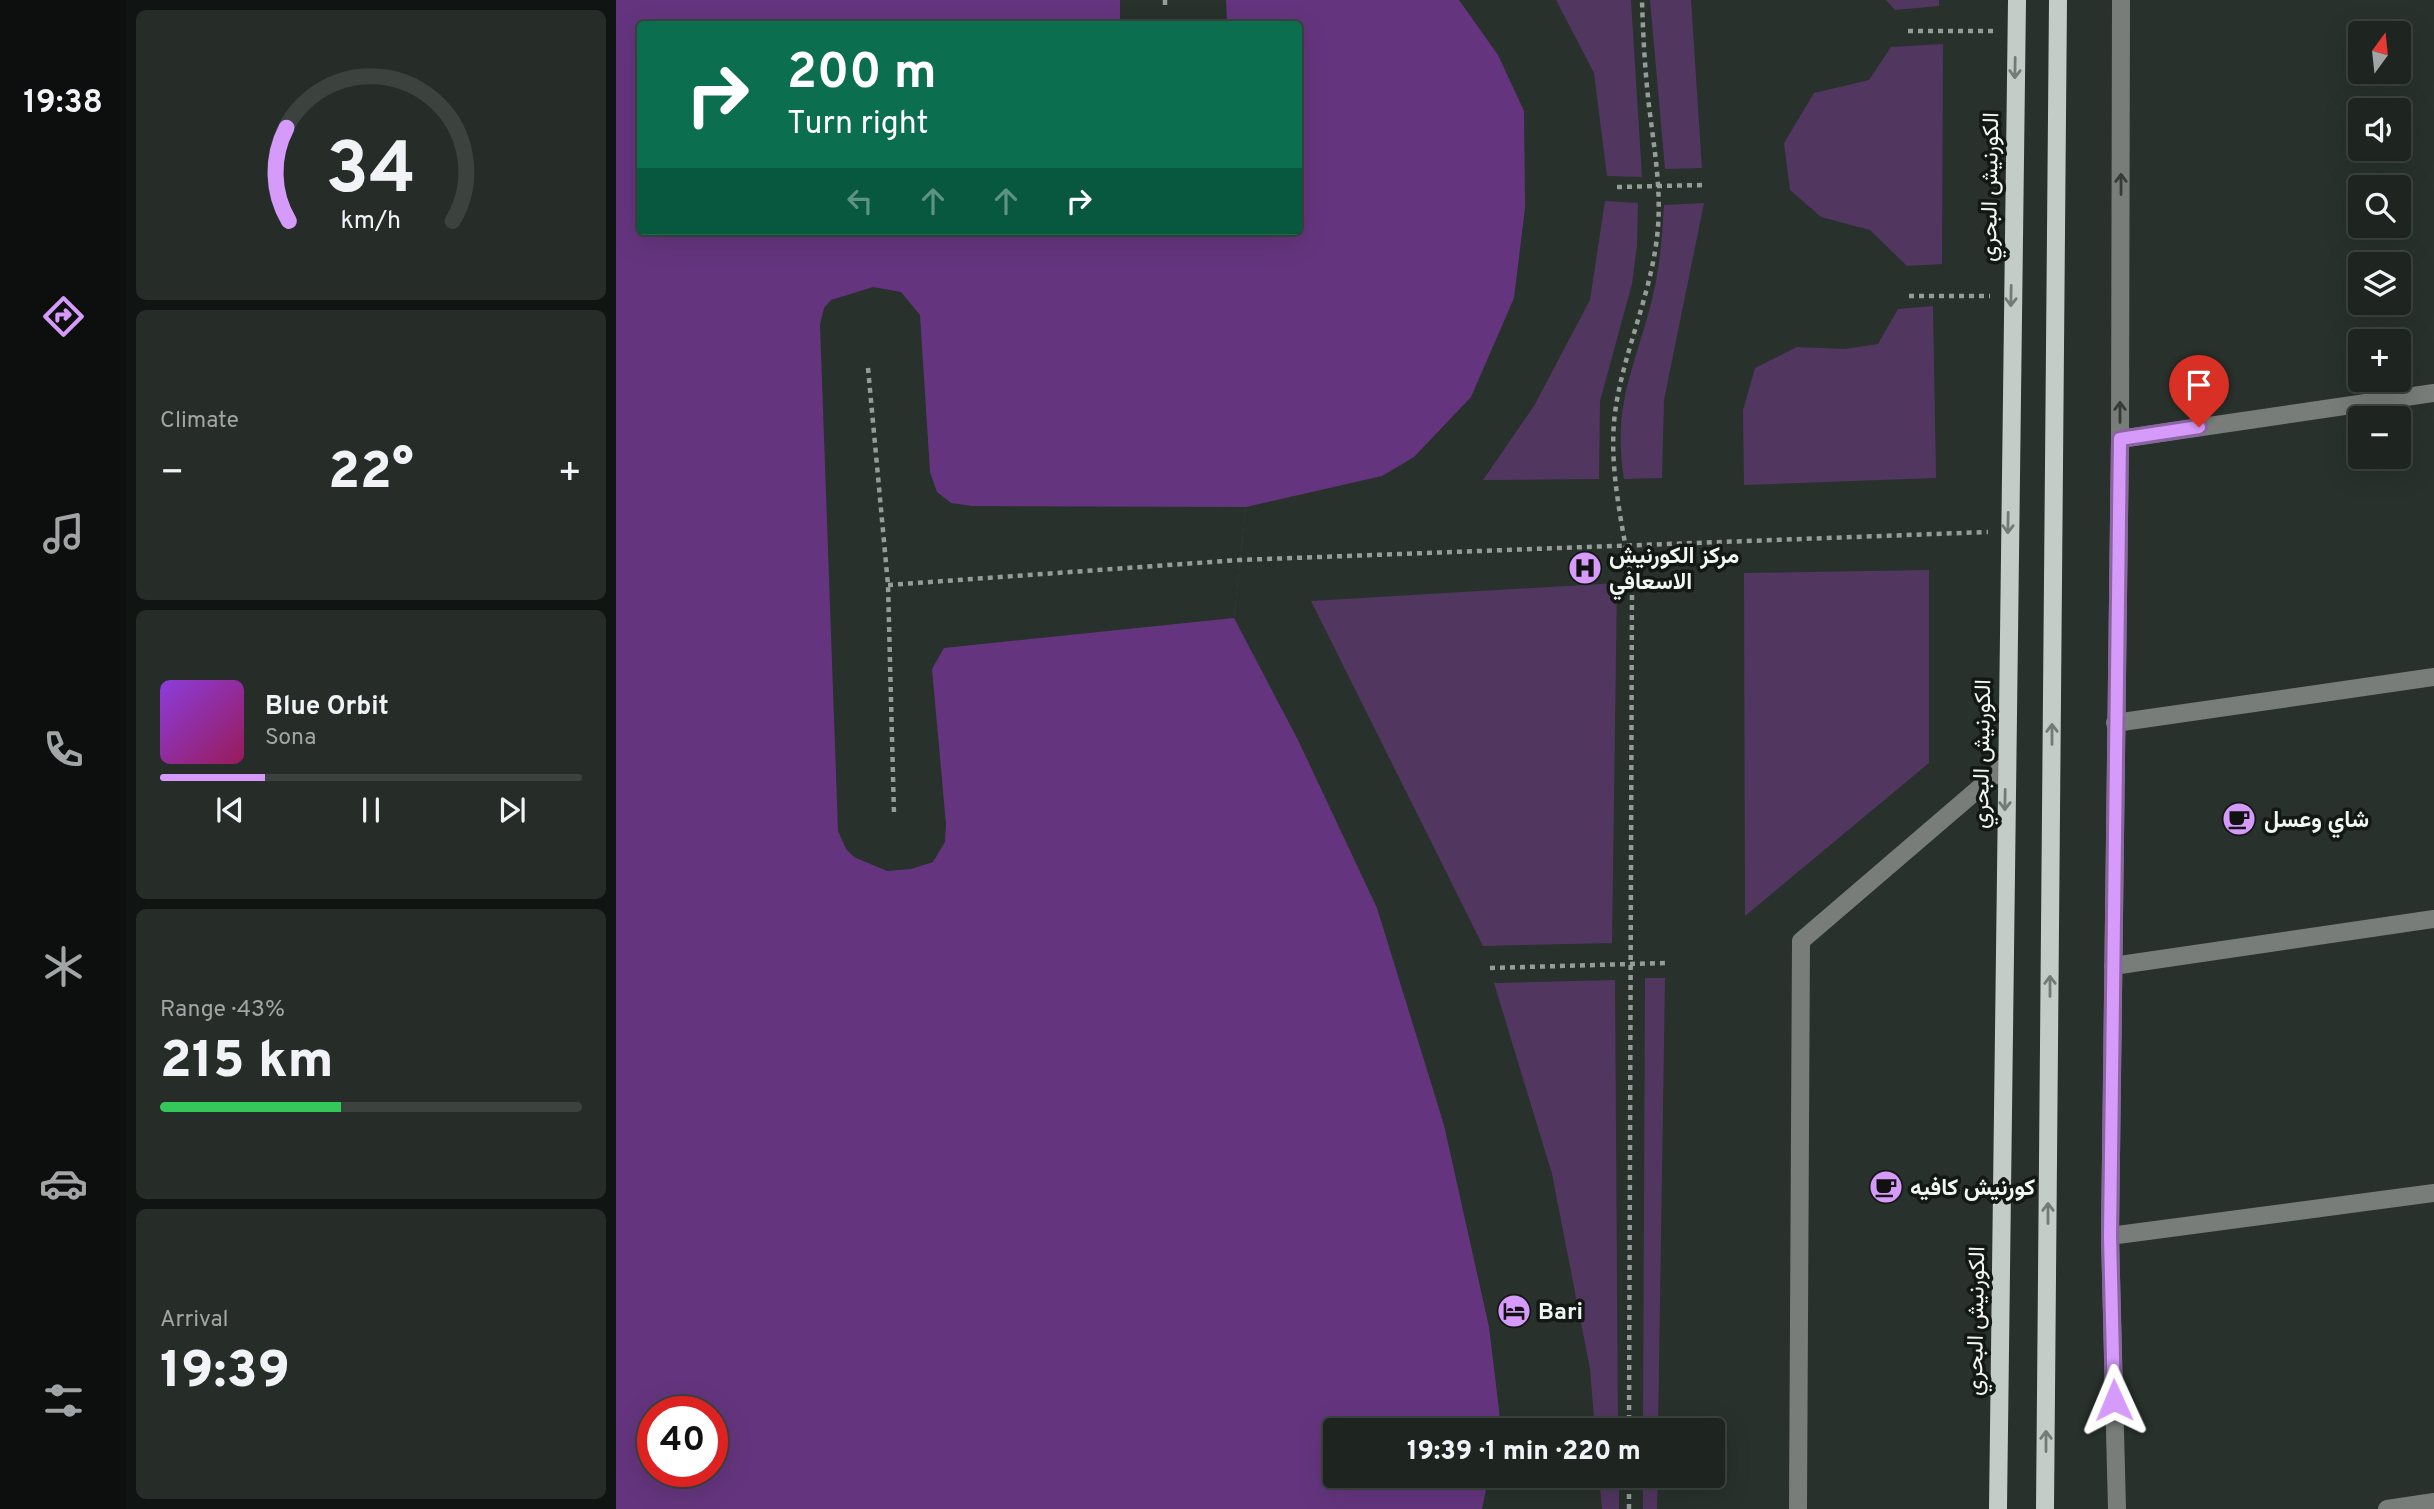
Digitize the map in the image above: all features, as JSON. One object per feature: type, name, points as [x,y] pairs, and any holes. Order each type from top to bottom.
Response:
[{"type":"main road","name":"الكورنيش البحري","points":[[1998,1509],[2007,532],[2017,0]]},
{"type":"main road","points":[[2045,1509],[2059,0]]},
{"type":"street","points":[[2116,1509],[2110,1236],[2120,439],[2121,0]]},
{"type":"street","points":[[2120,439],[2434,393]]},
{"type":"street","points":[[2115,723],[2434,677]]},
{"type":"street","points":[[1798,1509],[1801,941],[2005,766]]},
{"type":"street","points":[[2113,966],[2434,919]]},
{"type":"street","points":[[2110,1236],[2434,1193]]},
{"type":"street","points":[[2387,1509],[2434,1502]]},
{"type":"path","points":[[1165,0],[1165,8]]},
{"type":"path","points":[[1629,1418],[1632,582],[1619,503],[1615,414],[1650,277],[1658,229],[1660,187],[1648,102],[1642,0]]},
{"type":"path","points":[[1908,31],[2016,31]]},
{"type":"path","points":[[1617,187],[1703,185]]},
{"type":"path","points":[[1909,296],[2011,296]]},
{"type":"path","points":[[867,368],[888,585],[894,814]]},
{"type":"path","points":[[888,585],[1239,560],[2007,532]]},
{"type":"path","points":[[1490,968],[1665,963]]},
{"type":"path","points":[[1629,1488],[1629,1509]]},
{"type":"shaded area","points":[[616,0],[1459,0],[1498,55],[1524,111],[1525,208],[1514,298],[1471,397],[1414,457],[1382,476],[1246,507],[1234,618],[1298,740],[1377,908],[1444,1125],[1489,1327],[1500,1418],[1323,1418],[1323,1488],[1486,1488],[1482,1509],[616,1509]]},
{"type":"shaded area","points":[[1556,0],[1631,0],[1642,177],[1607,176],[1594,73]]},
{"type":"shaded area","points":[[1650,0],[1691,0],[1702,168],[1665,169]]},
{"type":"shaded area","points":[[1886,0],[1939,0],[1939,6],[1895,10]]},
{"type":"shaded area","points":[[1943,44],[1942,264],[1907,266],[1870,230],[1821,217],[1790,190],[1784,143],[1814,93],[1869,80],[1891,47]]},
{"type":"shaded area","points":[[1605,201],[1638,203],[1637,246],[1632,284],[1600,401],[1599,479],[1483,480],[1534,406],[1590,300]]},
{"type":"shaded area","points":[[1704,203],[1664,400],[1662,478],[1624,479],[1621,454],[1622,412],[1655,285],[1664,205]]},
{"type":"shaded area","points":[[1933,306],[1936,478],[1744,485],[1743,410],[1755,368],[1797,347],[1845,349],[1878,344],[1898,309]]},
{"type":"shaded area","points":[[1929,570],[1929,763],[1745,916],[1744,573]]},
{"type":"shaded area","points":[[1617,583],[1612,943],[1483,946],[1311,601]]},
{"type":"shaded area","points":[[1645,978],[1665,978],[1658,1418],[1643,1418]]},
{"type":"shaded area","points":[[1615,980],[1618,1418],[1594,1418],[1590,1369],[1552,1174],[1494,983]]},
{"type":"shaded area","points":[[1600,1488],[1619,1488],[1619,1509],[1602,1509]]},
{"type":"shaded area","points":[[1643,1488],[1658,1488],[1657,1509],[1643,1509]]},
{"type":"pier","points":[[1120,0],[1226,0],[1227,21],[1120,21]]},
{"type":"pier","points":[[873,287],[901,292],[920,315],[930,472],[937,492],[951,503],[972,506],[1246,507],[1234,618],[944,648],[932,669],[946,824],[945,842],[933,862],[911,869],[887,871],[854,857],[846,849],[838,831],[820,325],[824,308],[831,300]]},
{"type":"place","name":"مركز الكورنيش الاسعافي","points":[[1585,568]]},
{"type":"place","name":"شاي وعسل","points":[[2239,819]]},
{"type":"place","name":"كورنيش كافيه","points":[[1886,1187]]},
{"type":"place","name":"Bari","points":[[1514,1311]]},
{"type":"route","points":[[2114,1400],[2110,1236],[2120,439],[2199,427]]}]
